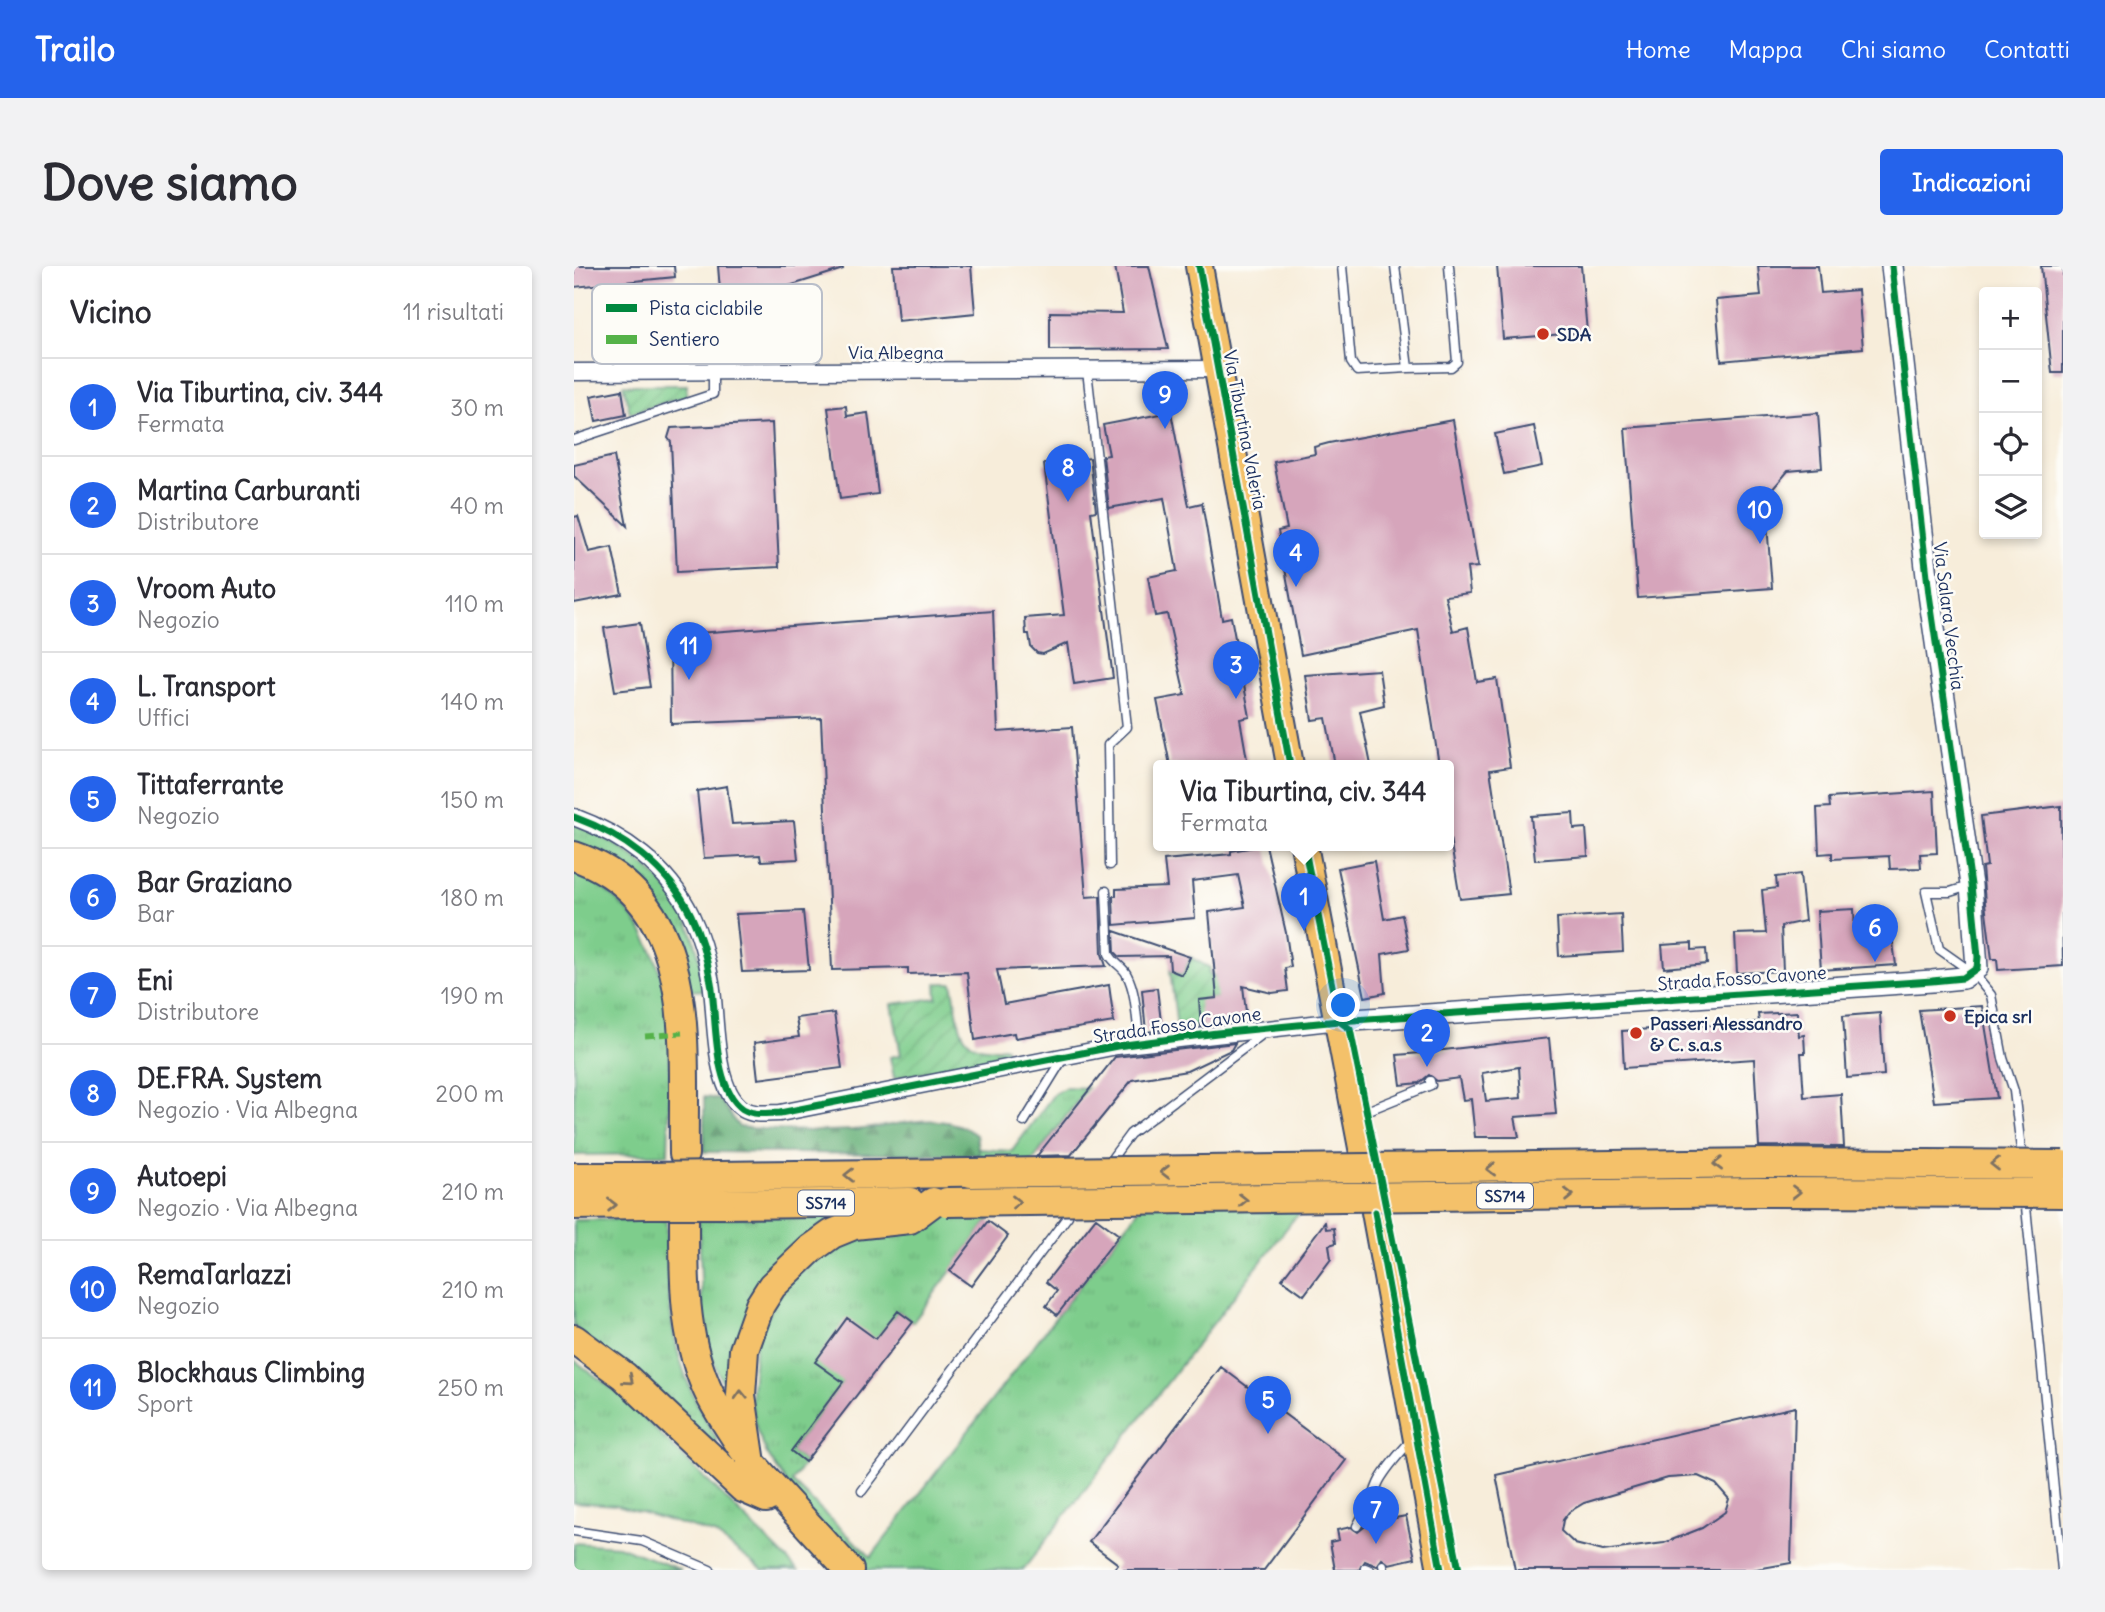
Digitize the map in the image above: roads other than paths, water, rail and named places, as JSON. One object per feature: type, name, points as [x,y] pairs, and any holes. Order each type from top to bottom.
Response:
[{"type":"highway","points":[[574,856],[606,873],[630,891],[655,920],[668,946],[681,1013],[684,1154]]},
{"type":"highway","name":"SS714","points":[[574,1205],[719,1176],[1764,1163],[2063,1165]]},
{"type":"highway","name":"SS714","points":[[574,1177],[720,1204],[1759,1192],[2063,1193]]},
{"type":"highway","points":[[849,1570],[751,1462],[741,1395],[743,1361],[751,1324],[772,1286],[788,1268],[832,1234],[854,1225],[911,1219],[940,1202]]},
{"type":"highway","points":[[684,1219],[687,1307],[696,1358],[709,1393],[751,1462],[766,1498],[834,1570]]},
{"type":"highway","points":[[574,1339],[624,1376],[743,1488],[766,1498]]},
{"type":"main road","name":"Via Tiburtina Valeria","points":[[1199,266],[1289,760]]},
{"type":"main road","points":[[1305,851],[1363,1153]]},
{"type":"main road","points":[[1375,1212],[1441,1570]]},
{"type":"street","name":"Via Salara Vecchia","points":[[1892,266],[1929,594],[1971,885],[1975,971]]},
{"type":"street","name":"Via Albegna","points":[[574,372],[1218,369]]},
{"type":"street","name":"Strada Fosso Cavone","points":[[574,817],[619,837],[643,855],[679,894],[697,929],[706,955],[726,1086],[742,1108],[753,1114],[780,1113],[1140,1042],[1339,1021],[1932,981],[1963,978],[1975,971]]},
{"type":"lane","points":[[1342,266],[1353,368],[1357,370],[1451,368],[1457,362],[1449,266]]},
{"type":"lane","points":[[1395,266],[1408,368]]},
{"type":"lane","points":[[1087,370],[1127,727],[1108,745],[1110,864]]},
{"type":"lane","points":[[574,440],[713,394],[713,372]]},
{"type":"lane","points":[[1971,885],[1950,892],[1926,892],[1939,949],[1975,971],[1995,1007],[2003,1058],[2014,1091],[2021,1149]]},
{"type":"lane","points":[[1106,891],[1109,954],[1112,961],[1125,970],[1130,982],[1140,1042]]},
{"type":"lane","points":[[1424,1015],[1428,1052]]},
{"type":"lane","points":[[1113,1157],[1130,1134],[1248,1048],[1269,1028]]},
{"type":"lane","points":[[1024,1122],[1064,1057]]},
{"type":"lane","points":[[1356,1115],[1431,1085],[1430,1081]]},
{"type":"lane","points":[[2026,1207],[2062,1570]]},
{"type":"lane","points":[[862,1491],[1068,1216]]},
{"type":"lane","points":[[1357,1526],[1387,1468],[1416,1434]]},
{"type":"lane","points":[[1370,1502],[1374,1523]]},
{"type":"lane","points":[[574,1531],[642,1541],[710,1570]]},
{"type":"place","name":"SDA","points":[[1543,334]]},
{"type":"place","name":"Autoepi","points":[[1165,429]]},
{"type":"place","name":"DE.FRA. System","points":[[1068,502]]},
{"type":"place","name":"RemaTarlazzi","points":[[1760,544]]},
{"type":"place","name":"L. Transport","points":[[1296,587]]},
{"type":"place","name":"Blockhaus Climbing","points":[[689,680]]},
{"type":"place","name":"Vroom Auto","points":[[1236,699]]},
{"type":"place","name":"Via Tiburtina, civ. 344","points":[[1304,931]]},
{"type":"place","name":"Bar Graziano","points":[[1875,962]]},
{"type":"place","name":"Epica srl","points":[[1950,1016]]},
{"type":"place","name":"Passeri Alessandro & C. s.a.s","points":[[1636,1033]]},
{"type":"place","name":"Martina Carburanti","points":[[1427,1067]]},
{"type":"place","name":"Tittaferrante","points":[[1268,1434]]},
{"type":"place","name":"Eni","points":[[1376,1544]]}]
